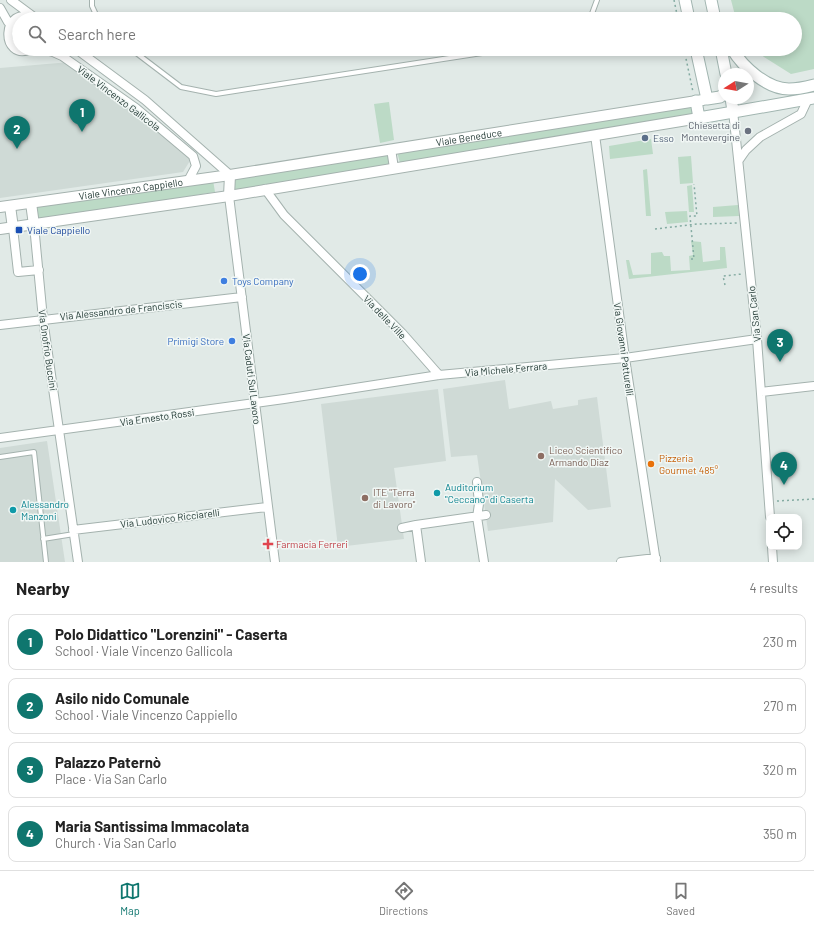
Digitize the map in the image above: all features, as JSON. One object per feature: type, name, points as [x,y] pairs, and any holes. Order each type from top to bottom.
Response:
[{"type":"main road","points":[[685,0],[688,12]]},
{"type":"main road","points":[[711,0],[714,12]]},
{"type":"main road","points":[[696,56],[699,118],[811,98]]},
{"type":"main road","points":[[722,56],[725,68]]},
{"type":"main road","points":[[736,56],[755,75],[769,83],[789,89],[814,85]]},
{"type":"main road","points":[[699,97],[718,96]]},
{"type":"main road","points":[[699,97],[716,108],[733,111]]},
{"type":"main road","points":[[732,104],[733,111]]},
{"type":"street","points":[[11,0],[27,12]]},
{"type":"street","points":[[0,8],[8,22]]},
{"type":"street","points":[[12,20],[8,22],[1,32],[0,38],[8,48],[12,50]]},
{"type":"street","name":"Viale Vincenzo Gallicola","points":[[62,56],[136,108],[193,156],[196,166],[189,179]]},
{"type":"street","name":"Viale Vincenzo Gallicola","points":[[85,56],[145,100],[230,175]]},
{"type":"street","name":"Viale Beneduce","points":[[230,175],[699,97]]},
{"type":"street","points":[[738,160],[760,137],[801,114],[811,98]]},
{"type":"street","name":"Via San Carlo","points":[[733,111],[757,339],[770,514]]},
{"type":"street","name":"Viale Beneduce","points":[[228,196],[265,188],[699,118]]},
{"type":"street","name":"Via Giovanni Patturelli","points":[[595,135],[625,358],[656,560]]},
{"type":"street","points":[[390,149],[394,168]]},
{"type":"street","points":[[0,229],[228,196],[230,175]]},
{"type":"street","name":"Viale Vincenzo Cappiello","points":[[13,228],[5,206],[189,179],[230,175]]},
{"type":"street","name":"Via delle Ville","points":[[265,188],[284,215],[402,333],[439,375]]},
{"type":"street","name":"Via Caduti Sul Lavoro","points":[[228,196],[275,562]]},
{"type":"street","points":[[31,203],[34,225]]},
{"type":"street","name":"Via Onofrio Buccini","points":[[34,225],[43,319],[78,562]]},
{"type":"street","points":[[13,228],[18,272],[39,270]]},
{"type":"street","name":"Via Alessandro de Franciscis","points":[[0,325],[242,297]]},
{"type":"street","name":"Via Michele Ferrara","points":[[255,403],[439,375],[625,358],[757,339]]},
{"type":"street","points":[[761,392],[814,386]]},
{"type":"street","name":"Via Ernesto Rossi","points":[[0,438],[255,403]]},
{"type":"street","points":[[477,482],[484,562]]},
{"type":"street","name":"Via Ludovico Ricciarelli","points":[[74,532],[267,507]]},
{"type":"street","points":[[402,528],[481,516]]},
{"type":"street","points":[[416,525],[421,562]]},
{"type":"street","points":[[772,550],[773,562]]},
{"type":"street","points":[[621,562],[656,560]]},
{"type":"lane","points":[[92,0],[92,6],[95,12]]},
{"type":"lane","points":[[593,12],[597,0]]},
{"type":"lane","points":[[140,56],[181,87],[216,94],[463,56]]},
{"type":"lane","points":[[0,457],[34,452],[46,562]]},
{"type":"lane","points":[[43,539],[74,532]]},
{"type":"path","points":[[674,0],[677,12]]},
{"type":"path","points":[[686,56],[699,97]]},
{"type":"path","points":[[691,259],[694,259],[690,216],[697,216],[694,184]]},
{"type":"path","points":[[655,229],[697,224],[745,223]]},
{"type":"path","points":[[725,285],[723,276],[750,273]]},
{"type":"path","points":[[769,502],[814,499]]},
{"type":"shaded area","points":[[70,62],[193,156],[183,172],[0,198],[0,68]]},
{"type":"shaded area","name":"Liceo Scientifico Armando Diaz","points":[[505,380],[509,409],[551,401],[553,409],[578,405],[578,400],[597,397],[611,507],[588,510],[555,479],[553,522],[488,531],[477,455],[451,457],[443,389]]},
{"type":"shaded area","name":"ITE \"Terra di Lavoro\"","points":[[438,389],[446,461],[394,468],[404,539],[338,547],[321,404]]},
{"type":"shaded area","points":[[47,441],[65,562],[0,562],[0,448]]},
{"type":"green space","points":[[731,0],[814,0],[814,69],[791,74],[763,56],[802,56],[802,12],[734,12]]},
{"type":"green space","points":[[389,102],[394,140],[380,143],[374,104]]},
{"type":"green space","points":[[692,105],[694,115],[400,163],[397,152]]},
{"type":"green space","points":[[651,139],[653,154],[610,159],[609,146]]},
{"type":"green space","points":[[389,154],[389,165],[234,191],[234,179]]},
{"type":"green space","points":[[691,156],[693,183],[680,184],[678,157]]},
{"type":"green space","points":[[647,169],[651,216],[646,216],[643,170]]},
{"type":"green space","points":[[213,180],[215,192],[37,221],[36,207]]},
{"type":"green space","points":[[692,185],[694,212],[689,212],[687,186]]},
{"type":"green space","points":[[738,205],[739,216],[713,217],[713,207]]},
{"type":"green space","points":[[687,211],[688,222],[667,224],[665,212]]},
{"type":"green space","points":[[691,241],[701,242],[703,262],[720,260],[720,247],[725,247],[727,268],[629,279],[626,260],[629,260],[633,275],[651,274],[651,253],[662,252],[664,256],[670,256],[671,271],[690,270],[689,256],[693,255]]},
{"type":"place","name":"Chiesetta di Montevergine","points":[[748,131]]},
{"type":"place","name":"Polo Didattico \"Lorenzini\" - Caserta","points":[[82,132]]},
{"type":"place","name":"Esso","points":[[645,138]]},
{"type":"place","name":"Asilo nido Comunale","points":[[17,149]]},
{"type":"place","name":"Viale Cappiello","points":[[19,230]]},
{"type":"place","name":"Toys Company","points":[[224,281]]},
{"type":"place","name":"Primigi Store","points":[[232,341]]},
{"type":"place","name":"Palazzo Paternò","points":[[780,362]]},
{"type":"place","name":"Liceo Scientifico Armando Diaz","points":[[541,456]]},
{"type":"place","name":"Pizzeria Gourmet 485°","points":[[651,464]]},
{"type":"place","name":"Maria Santissima Immacolata","points":[[784,485]]},
{"type":"place","name":"Auditorium \"Ceccano\" di Caserta","points":[[437,493]]},
{"type":"place","name":"ITE \"Terra di Lavoro\"","points":[[365,498]]},
{"type":"place","name":"Alessandro Manzoni","points":[[13,510]]},
{"type":"place","name":"Farmacia Ferreri","points":[[268,544]]}]
